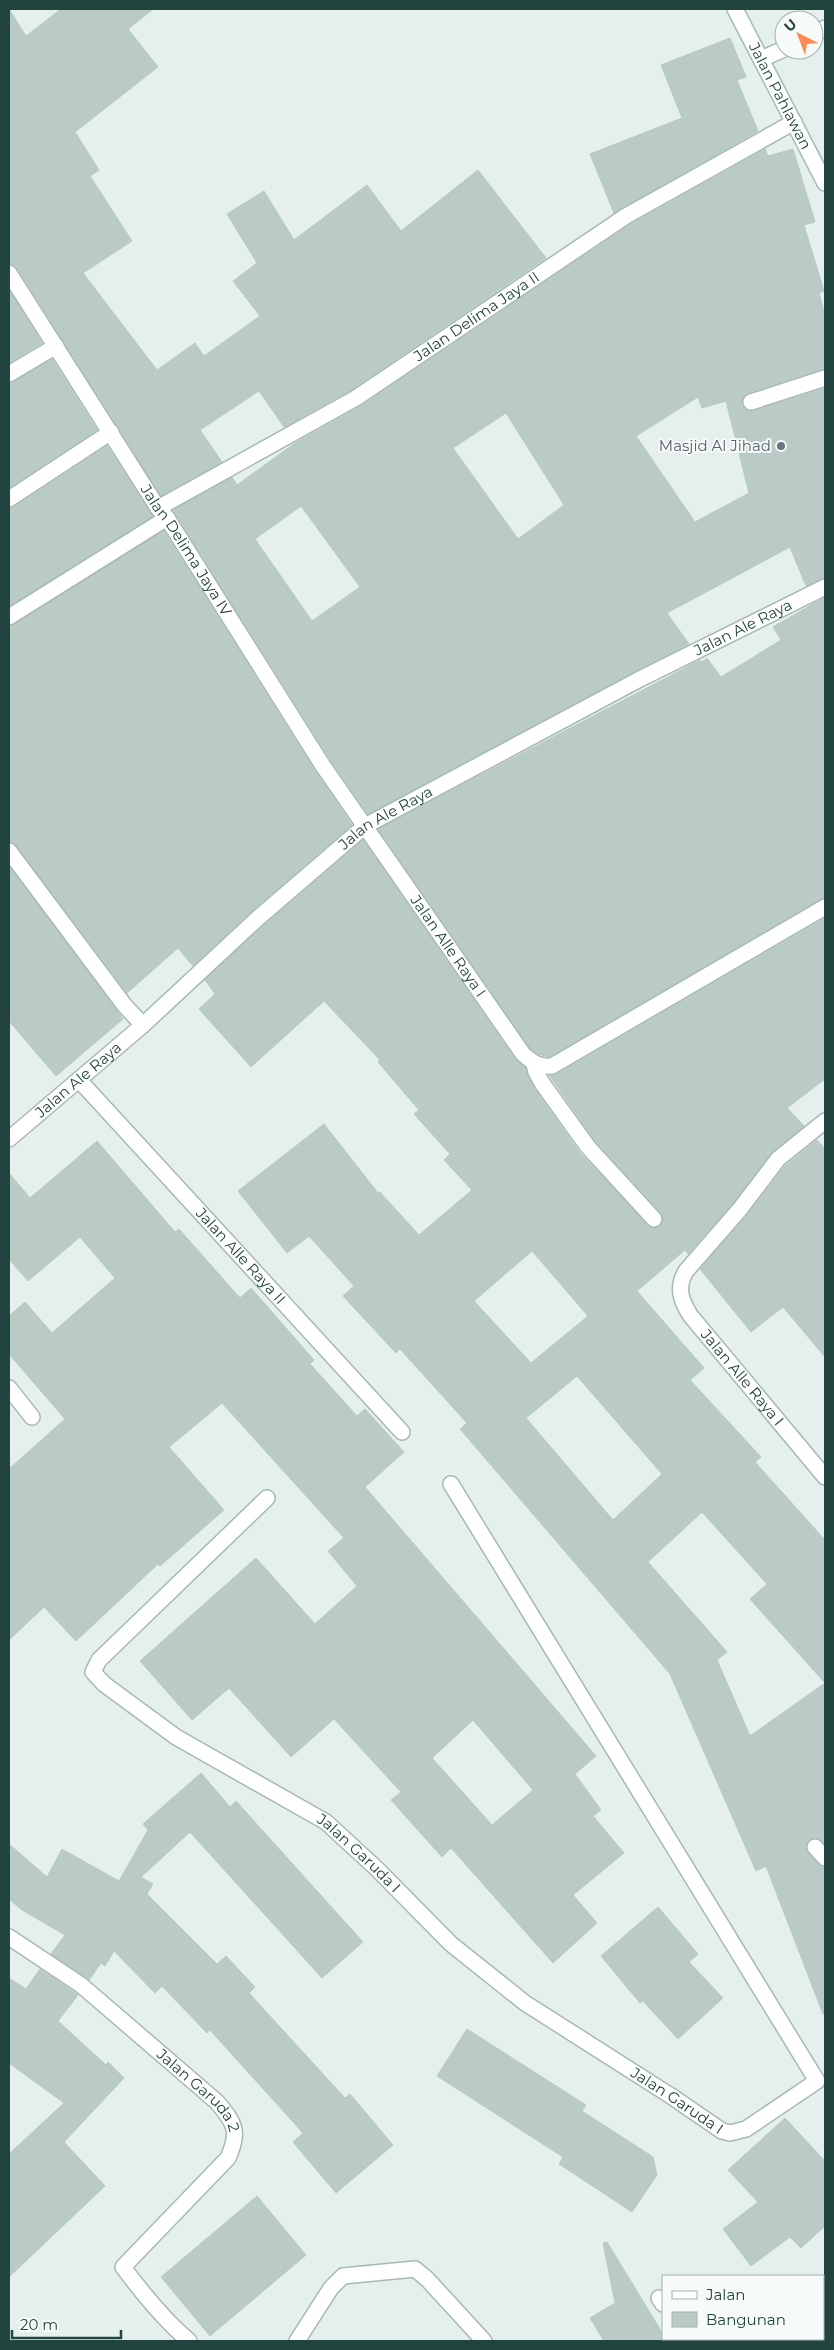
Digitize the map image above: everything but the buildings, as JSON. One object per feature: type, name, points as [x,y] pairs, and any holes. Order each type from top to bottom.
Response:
[{"type":"street","name":"Jalan Pahlawan","points":[[734,9],[825,183]]},
{"type":"street","points":[[761,59],[774,53]]},
{"type":"street","name":"Jalan Delima Jaya II","points":[[9,617],[163,513],[356,398],[626,216],[794,122]]},
{"type":"street","name":"Jalan Delima Jaya IV","points":[[9,273],[323,766],[365,826]]},
{"type":"street","points":[[9,374],[56,346]]},
{"type":"street","points":[[750,402],[825,378]]},
{"type":"street","points":[[9,499],[111,432]]},
{"type":"street","name":"Jalan Ale Raya","points":[[9,1140],[143,1025],[258,918],[365,826],[638,680],[825,587]]},
{"type":"street","name":"Jalan Alle Raya I","points":[[365,826],[523,1054],[534,1064],[542,1083],[588,1147],[654,1219]]},
{"type":"street","points":[[9,851],[125,1006],[143,1025]]},
{"type":"street","points":[[534,1064],[552,1066],[825,907]]},
{"type":"street","name":"Jalan Alle Raya II","points":[[79,1080],[402,1432]]},
{"type":"street","name":"Jalan Alle Raya I","points":[[825,1121],[778,1159],[740,1209],[686,1271],[682,1278],[679,1294],[690,1315],[825,1477]]},
{"type":"street","points":[[9,1388],[32,1417]]},
{"type":"street","name":"Jalan Garuda I","points":[[267,1498],[98,1660],[93,1672],[104,1684],[176,1737],[326,1822],[377,1869],[451,1944],[526,2003],[722,2131],[730,2133],[746,2129],[821,2086],[451,1484]]},
{"type":"street","name":"Jalan Garuda 2","points":[[9,1938],[81,1985],[217,2102],[233,2122],[235,2143],[228,2158],[123,2267],[172,2327],[189,2341]]},
{"type":"street","points":[[297,2341],[331,2288],[343,2276],[415,2269],[427,2279],[484,2341]]},
{"type":"place","name":"Masjid Al Jihad","points":[[781,446]]}]
